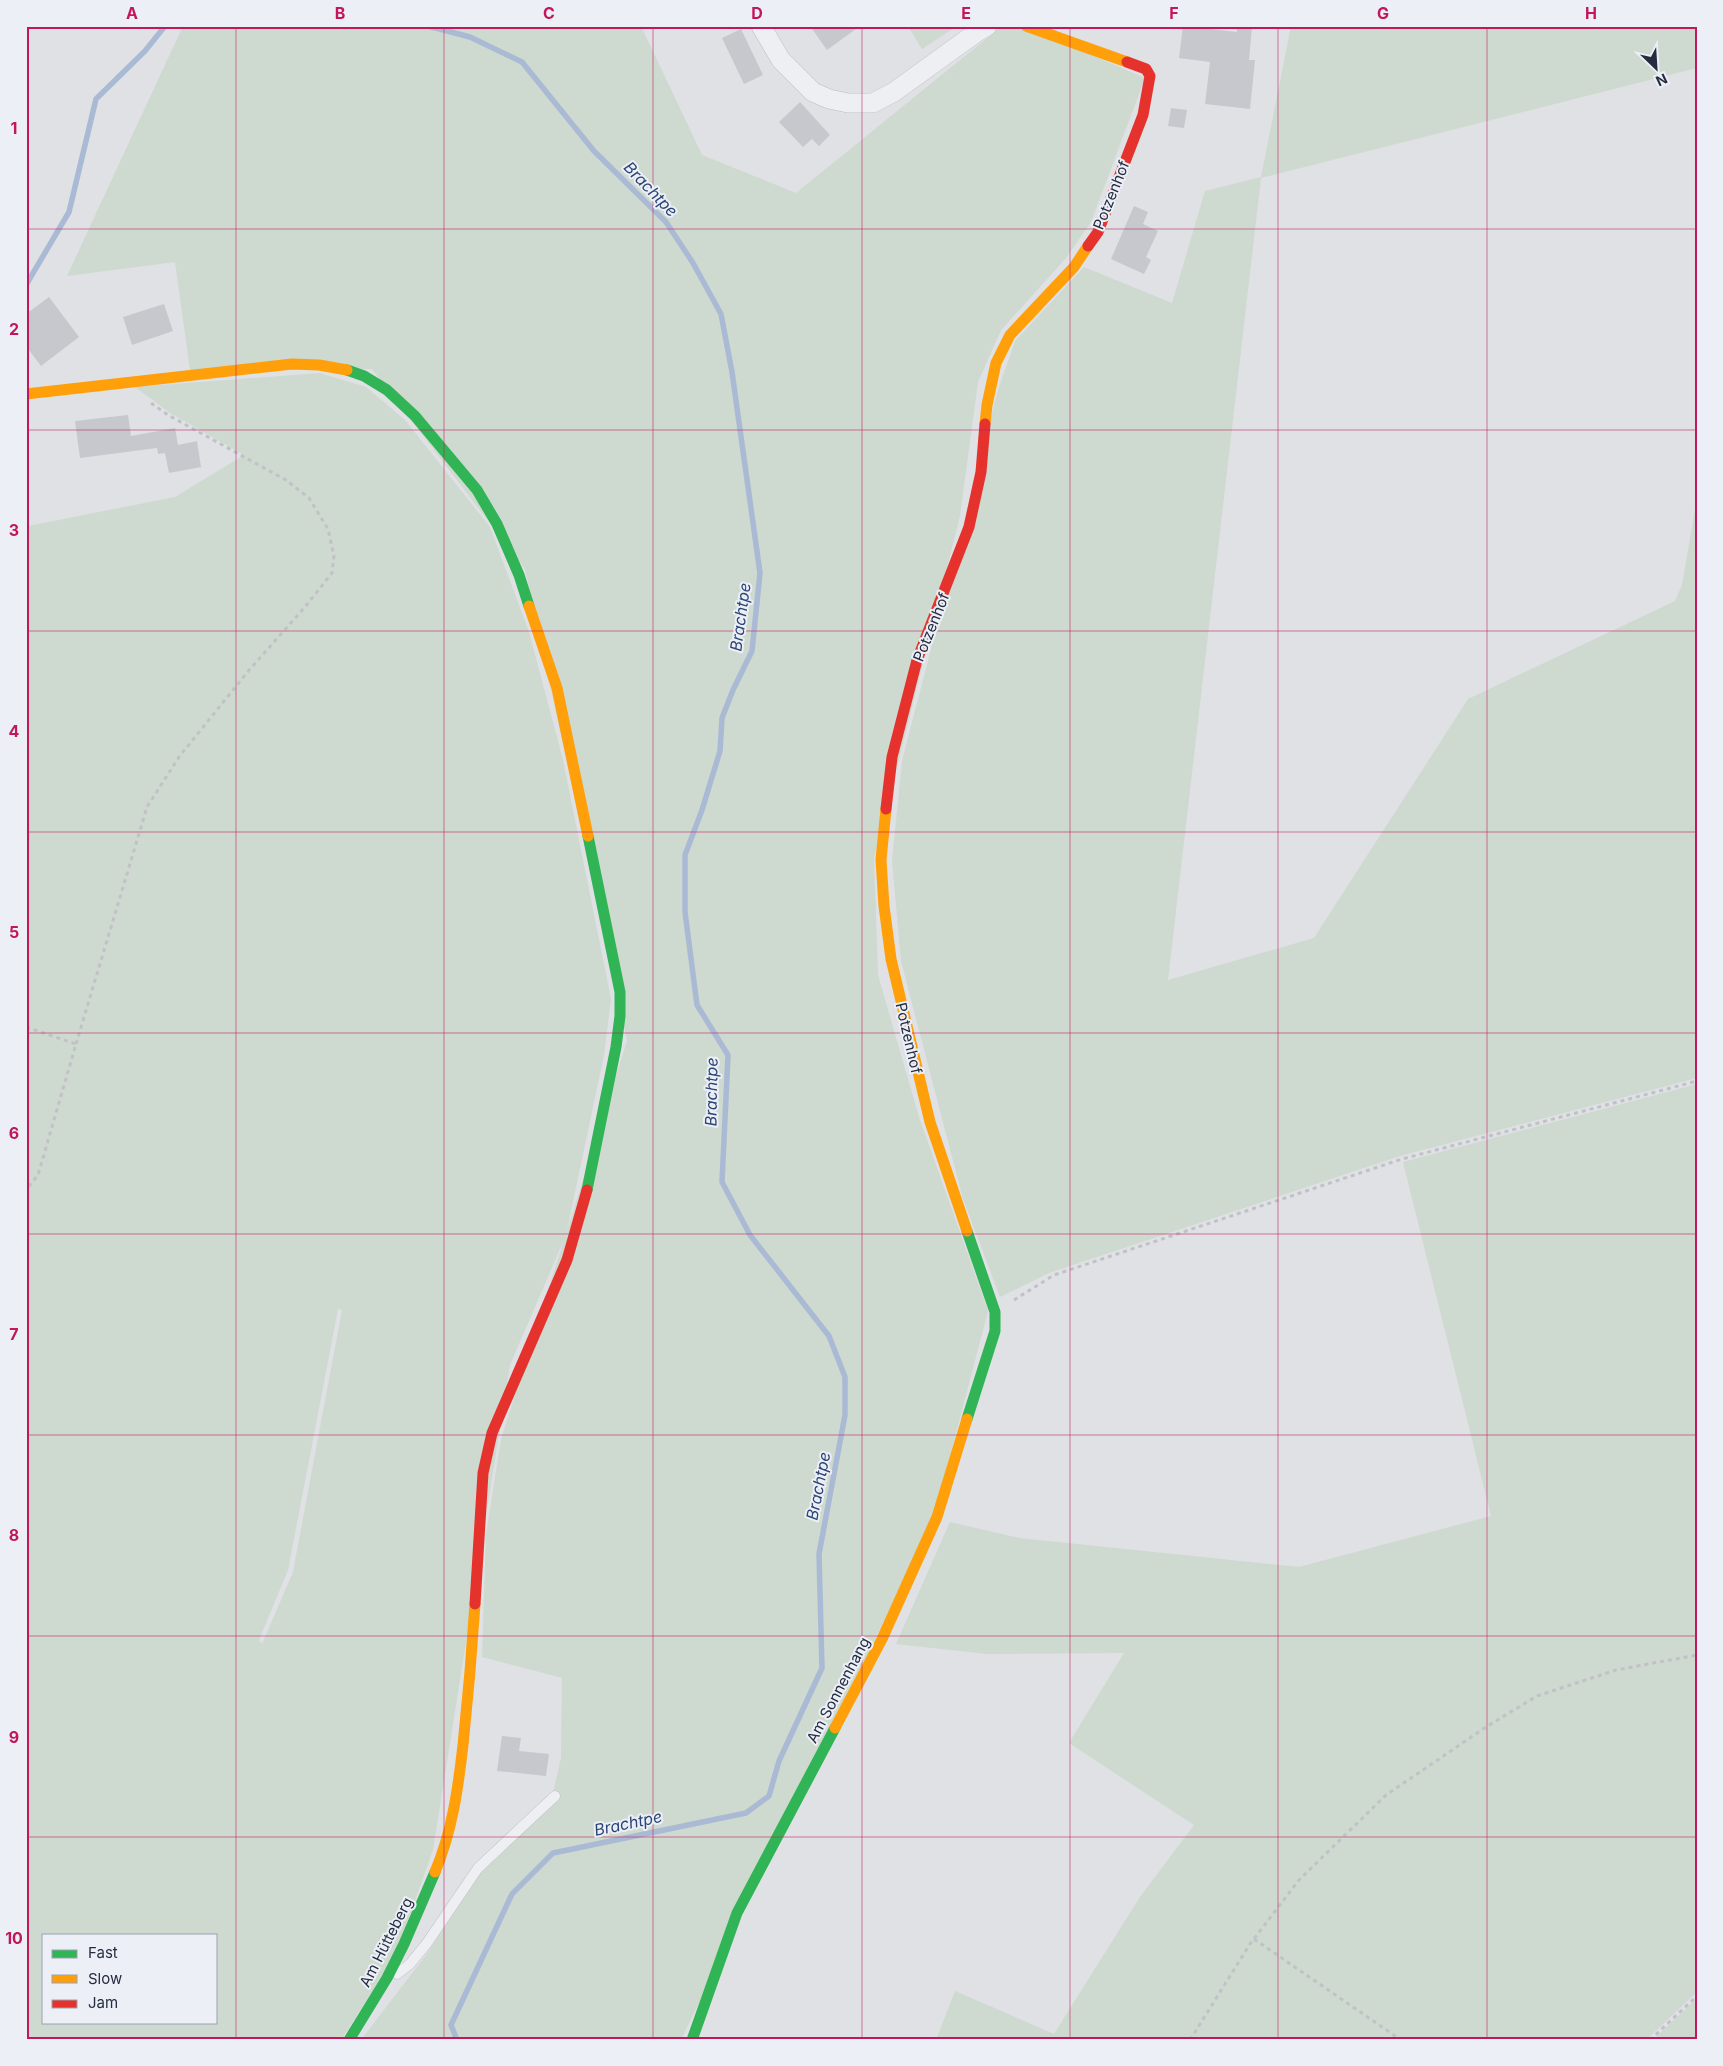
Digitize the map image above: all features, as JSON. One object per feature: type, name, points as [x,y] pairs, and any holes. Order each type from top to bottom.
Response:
[{"type":"street","points":[[761,26],[781,60],[813,92],[830,100],[848,104],[873,103],[894,92],[987,26]]},
{"type":"street","name":"Potzenhof","points":[[990,1346],[995,1331],[995,1312],[930,1122],[891,959],[884,906],[881,860],[892,756],[917,660],[970,527],[981,472],[987,405],[996,363],[1010,335],[1074,267],[1098,232],[1143,115],[1150,76],[1146,69],[1026,26]]},
{"type":"street","name":"Am Hütteberg","points":[[26,394],[292,364],[319,365],[341,368],[364,376],[387,390],[415,416],[477,490],[510,551],[557,688],[614,954],[620,992],[620,1016],[616,1048],[577,1229],[566,1260],[492,1433],[485,1465],[480,1503],[471,1676],[460,1768],[448,1835],[443,1854],[419,1912],[387,1978],[349,2040]]},
{"type":"street","name":"Am Sonnenhang","points":[[692,2040],[737,1912],[882,1639],[938,1517],[990,1346]]},
{"type":"lane","points":[[387,1978],[401,1972],[410,1964],[478,1868],[555,1796]]},
{"type":"path","points":[[26,1190],[38,1175],[147,807],[179,757],[250,668],[305,607],[332,573],[334,556],[328,529],[309,498],[286,480],[168,415],[126,384]]},
{"type":"path","points":[[26,1027],[76,1044]]},
{"type":"path","points":[[995,1312],[1054,1275],[1230,1215],[1402,1159],[1697,1081]]},
{"type":"path","points":[[1190,2040],[1254,1939],[1299,1880],[1386,1795],[1486,1727],[1537,1696],[1607,1672],[1697,1656]]},
{"type":"path","points":[[1254,1939],[1401,2040]]},
{"type":"path","points":[[1650,2040],[1697,1996]]},
{"type":"shaded area","points":[[183,26],[641,26],[702,155],[796,193],[1002,26],[1012,27],[1061,42],[1145,78],[1091,222],[1066,258],[1001,330],[978,382],[960,516],[874,859],[878,975],[919,1117],[988,1311],[934,1517],[681,2040],[361,2040],[426,1955],[480,1874],[555,1802],[553,1793],[561,1758],[562,1678],[482,1657],[486,1534],[501,1439],[627,1041],[525,569],[372,369],[190,370],[175,262],[67,276]]},
{"type":"shaded area","points":[[908,26],[957,26],[922,49]]},
{"type":"shaded area","points":[[1291,26],[1697,26],[1697,68],[1261,178],[1168,980],[1314,938],[1468,699],[1675,601],[1682,585],[1697,498],[1697,1078],[1400,1156],[1049,1273],[1000,1297],[963,1199],[901,961],[892,861],[902,761],[998,390],[1015,341],[1084,267],[1172,303],[1205,191],[1261,177]]},
{"type":"shaded area","points":[[320,373],[366,387],[405,420],[490,527],[529,632],[563,760],[611,999],[604,1055],[566,1235],[510,1365],[433,1850],[396,1954],[341,2040],[26,2040],[26,529],[28,526],[175,497],[244,455],[170,413],[135,387]],"holes":[[[338,1309],[342,1310],[293,1572],[262,1644],[259,1640],[288,1570]]]},
{"type":"shaded area","points":[[1697,1084],[1697,1992],[1646,2040],[936,2040],[955,1991],[1054,2034],[1140,1897],[1194,1825],[1069,1743],[1124,1653],[987,1654],[896,1644],[950,1522],[1019,1538],[1299,1567],[1491,1516],[1403,1162]]},
{"type":"shaded area","points":[[1697,1998],[1697,2040],[1653,2040]]},
{"type":"building","points":[[810,26],[860,26],[827,50]]},
{"type":"building","points":[[1183,26],[1237,32],[1237,26],[1252,26],[1249,60],[1255,60],[1250,109],[1205,104],[1210,62],[1179,58]]},
{"type":"building","points":[[741,29],[763,75],[744,84],[722,38]]},
{"type":"building","points":[[800,102],[830,135],[819,146],[812,139],[803,147],[779,122]]},
{"type":"building","points":[[1171,108],[1187,110],[1184,128],[1168,126]]},
{"type":"building","points":[[1134,206],[1148,212],[1143,224],[1158,231],[1146,257],[1151,260],[1144,274],[1111,259]]},
{"type":"building","points":[[49,297],[79,337],[41,366],[26,346],[26,314]]},
{"type":"building","points":[[164,304],[173,331],[132,345],[123,317]]},
{"type":"building","points":[[128,415],[131,436],[175,428],[178,445],[197,441],[201,467],[169,473],[165,453],[158,454],[157,448],[80,458],[75,421]]},
{"type":"building","points":[[502,1736],[521,1738],[519,1751],[549,1754],[546,1776],[497,1771]]},
{"type":"waterway","points":[[26,285],[69,212],[96,99],[145,51],[165,26]]},
{"type":"waterway","name":"Brachtpe","points":[[428,26],[470,37],[522,62],[594,151],[666,222],[693,263],[721,314],[732,372],[760,573],[752,651],[722,718],[720,751],[702,810],[685,855],[685,912],[697,1005],[728,1055],[722,1182],[750,1235],[829,1336],[845,1377],[845,1415],[819,1554],[822,1668],[779,1761],[769,1796],[746,1813],[553,1853],[512,1894],[451,2025],[457,2040]]},
{"type":"traffic: fast","points":[[347,370],[364,376],[387,390],[415,416],[477,490],[497,524],[519,575],[529,606]]},
{"type":"traffic: fast","points":[[587,1190],[616,1047],[620,1016],[620,992],[588,836]]},
{"type":"traffic: fast","points":[[967,1231],[995,1312],[995,1331],[967,1419]]},
{"type":"traffic: fast","points":[[692,2040],[737,1913],[835,1728]]},
{"type":"traffic: fast","points":[[349,2040],[387,1978],[435,1872]]},
{"type":"traffic: slow","points":[[1026,26],[1127,62]]},
{"type":"traffic: slow","points":[[985,424],[996,363],[1010,335],[1074,267],[1088,246]]},
{"type":"traffic: slow","points":[[26,394],[292,364],[319,365],[347,370]]},
{"type":"traffic: slow","points":[[529,606],[557,688],[588,836]]},
{"type":"traffic: slow","points":[[886,809],[881,860],[884,906],[891,959],[930,1122],[967,1231]]},
{"type":"traffic: slow","points":[[835,1728],[882,1639],[937,1517],[967,1419]]},
{"type":"traffic: slow","points":[[435,1872],[450,1826],[459,1778],[475,1604]]},
{"type":"traffic: jam","points":[[1088,246],[1098,232],[1143,115],[1150,76],[1146,69],[1127,62]]},
{"type":"traffic: jam","points":[[886,809],[892,757],[917,660],[969,527],[981,472],[985,424]]},
{"type":"traffic: jam","points":[[475,1604],[483,1473],[492,1433],[567,1260],[587,1190]]}]
